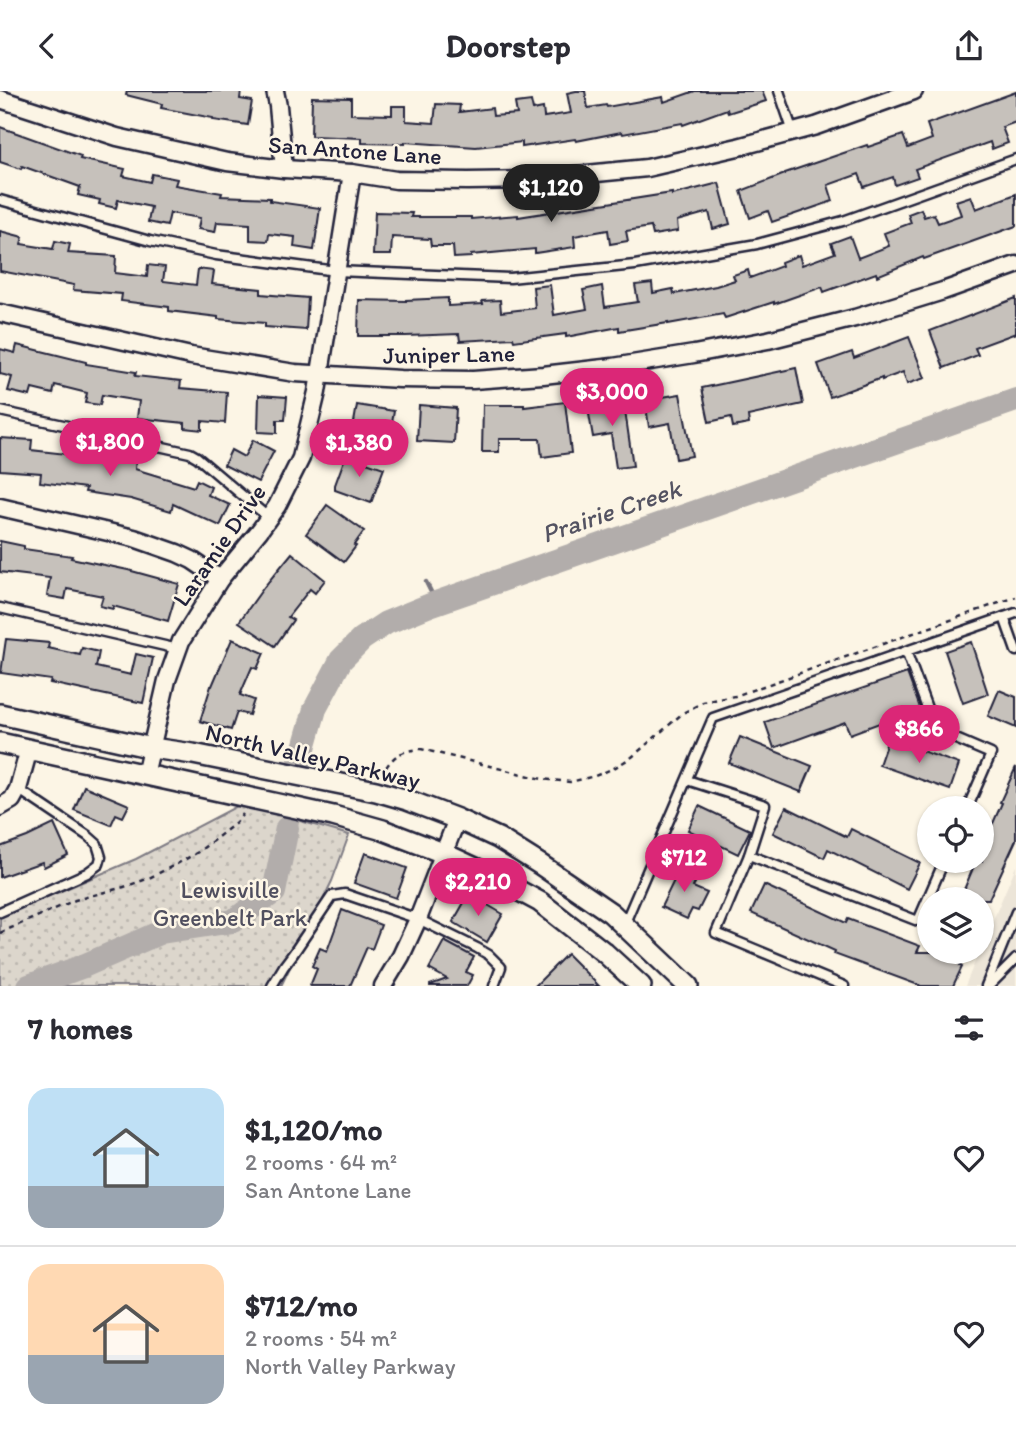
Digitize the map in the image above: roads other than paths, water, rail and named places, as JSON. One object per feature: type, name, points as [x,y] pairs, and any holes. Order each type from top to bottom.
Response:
[{"type":"street","points":[[275,91],[284,169]]},
{"type":"street","name":"San Antone Lane","points":[[0,99],[117,137],[227,162],[352,173],[396,180],[526,180],[647,168],[816,126],[888,95],[914,91]]},
{"type":"street","name":"Laramie Drive","points":[[145,775],[167,680],[181,641],[220,579],[277,506],[301,458],[317,392],[352,173]]},
{"type":"street","name":"Juniper Lane","points":[[0,313],[191,356],[295,373],[474,380],[601,368],[694,354],[768,339],[855,318],[1016,265]]},
{"type":"street","points":[[0,507],[145,542],[192,560],[220,579]]},
{"type":"street","name":"North Valley Parkway","points":[[0,714],[152,748],[376,791],[457,819],[498,838],[611,913],[688,986]]},
{"type":"street","points":[[0,743],[333,816],[383,830],[443,853],[540,902],[605,953],[641,986]]},
{"type":"street","points":[[0,807],[12,800],[18,789],[29,749]]},
{"type":"street","points":[[383,986],[418,919],[457,819]]},
{"type":"street","points":[[605,953],[624,925]]},
{"type":"lane","points":[[779,91],[793,132]]},
{"type":"lane","points":[[0,200],[163,244],[216,255],[336,271],[510,278],[635,265],[757,244],[844,221],[1016,159]]},
{"type":"lane","points":[[0,411],[190,453],[269,518]]},
{"type":"lane","points":[[0,608],[178,649]]},
{"type":"lane","points":[[624,925],[713,718],[1016,613]]},
{"type":"lane","points":[[1004,617],[1016,651]]},
{"type":"lane","points":[[906,651],[935,730],[992,754],[973,796]]},
{"type":"lane","points":[[687,780],[765,805],[749,855],[716,933],[844,986]]},
{"type":"lane","points":[[0,912],[87,873],[99,864],[101,857],[97,844],[88,836],[18,789]]},
{"type":"lane","points":[[749,855],[918,922],[939,873]]},
{"type":"lane","points":[[272,986],[332,896],[345,894],[418,919],[489,955],[501,967],[494,986]]},
{"type":"lane","points":[[988,986],[1016,912]]},
{"type":"lane","points":[[988,986],[1016,959]]},
{"type":"waterway","name":"Prairie Creek","points":[[300,762],[315,709],[341,660],[362,639],[386,623],[430,605],[1016,400]]},
{"type":"waterway","points":[[426,582],[434,604]]},
{"type":"waterway","name":"Prairie Creek","points":[[29,986],[81,967],[161,932],[233,921],[274,892],[287,828]]},
{"type":"park label","name":"Lewisville Greenbelt Park","points":[[230,903]]}]
